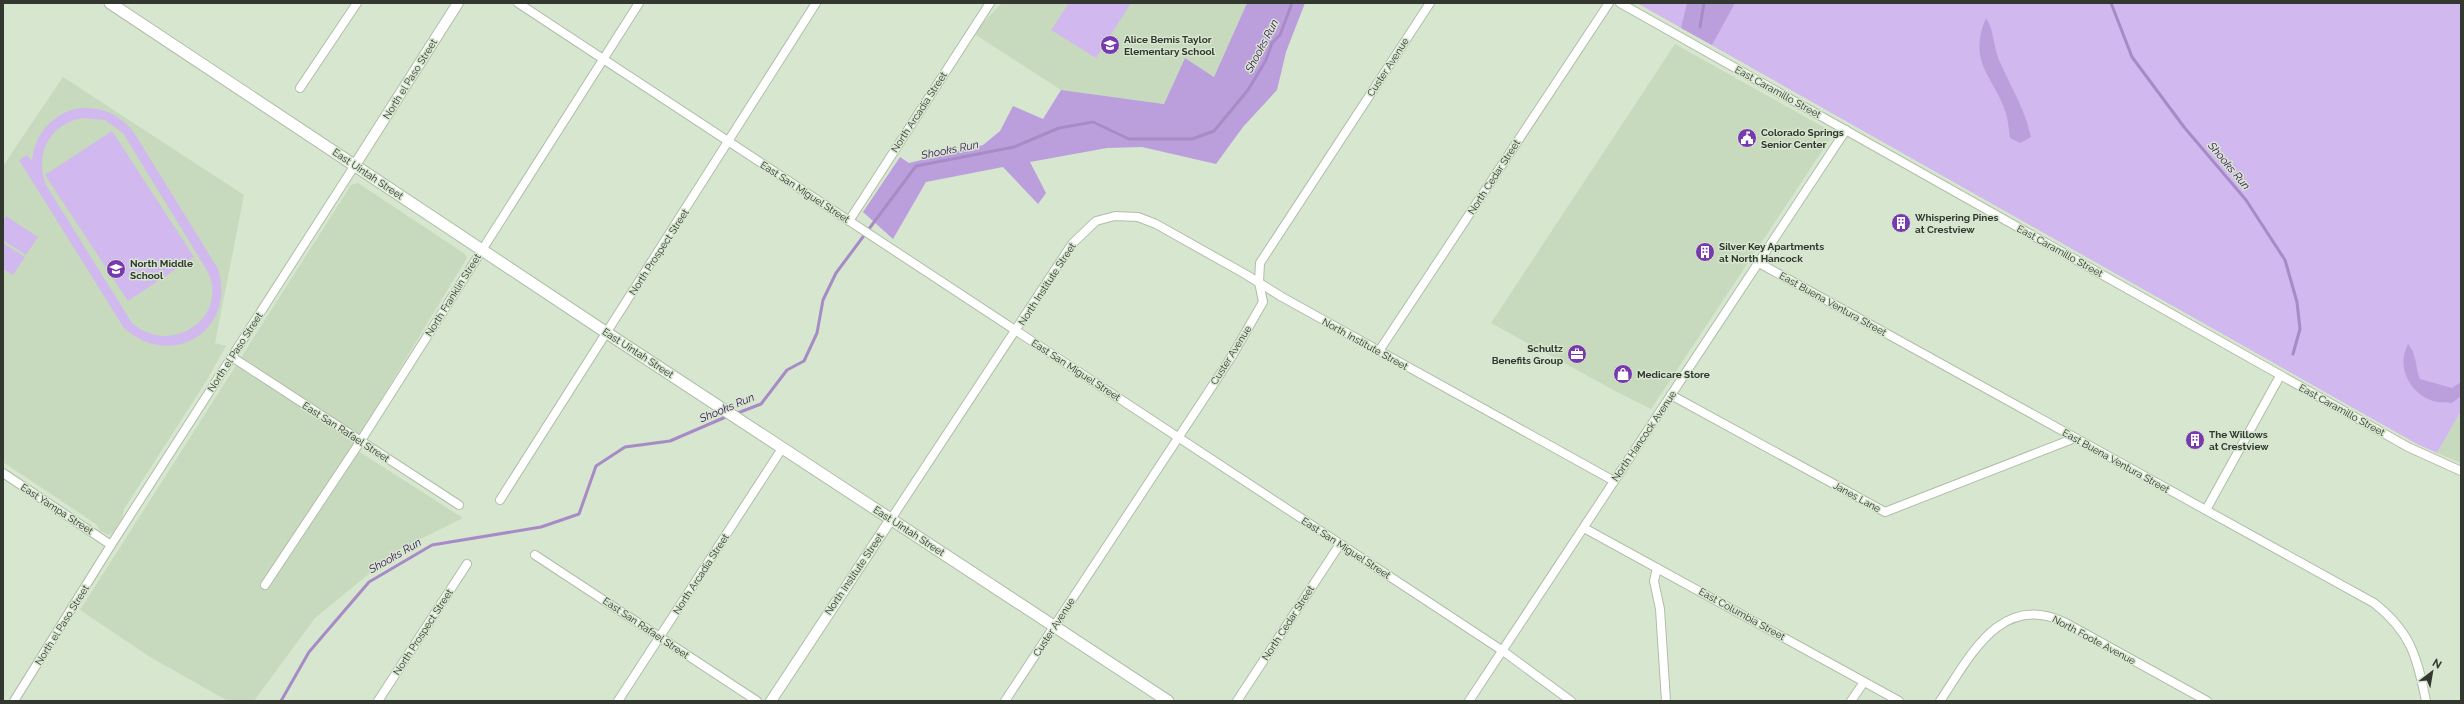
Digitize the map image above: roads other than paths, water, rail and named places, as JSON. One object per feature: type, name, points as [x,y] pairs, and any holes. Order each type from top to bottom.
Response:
[{"type":"main road","name":"East Uintah Street","points":[[110,3],[607,333],[783,447],[1168,701]]},
{"type":"street","points":[[300,88],[358,3]]},
{"type":"street","name":"North el Paso Street","points":[[14,701],[111,545],[458,3]]},
{"type":"street","name":"East San Miguel Street","points":[[518,3],[1503,650],[1568,700]]},
{"type":"street","name":"North Franklin Street","points":[[265,585],[360,442],[639,3]]},
{"type":"street","name":"North Prospect Street","points":[[500,500],[816,3]]},
{"type":"street","name":"North Arcadia Street","points":[[849,221],[990,3]]},
{"type":"street","name":"Custer Avenue","points":[[1005,701],[1232,356],[1263,302],[1259,282],[1260,263],[1430,3]]},
{"type":"street","name":"North Cedar Street","points":[[1379,351],[1609,3]]},
{"type":"street","name":"East Caramillo Street","points":[[1620,3],[2280,376],[2408,447],[2461,470]]},
{"type":"street","name":"North Hancock Avenue","points":[[1470,701],[1846,130]]},
{"type":"street","name":"North Institute Street","points":[[771,701],[1079,236],[1096,222],[1115,216],[1126,215],[1156,224],[1259,282],[1282,297],[1614,481]]},
{"type":"street","name":"East Buena Ventura Street","points":[[1759,263],[2363,597],[2382,610],[2398,627],[2414,651],[2426,701]]},
{"type":"street","name":"East San Rafael Street","points":[[232,357],[360,442],[459,505]]},
{"type":"street","points":[[2206,510],[2280,376]]},
{"type":"street","name":"Janes Lane","points":[[1671,395],[1885,512],[2074,438]]},
{"type":"street","name":"North Arcadia Street","points":[[618,701],[783,447]]},
{"type":"street","name":"East Yampa Street","points":[[3,473],[111,545]]},
{"type":"street","name":"East Columbia Street","points":[[1584,528],[1899,701]]},
{"type":"street","name":"North Cedar Street","points":[[1237,701],[1340,544]]},
{"type":"street","name":"East San Rafael Street","points":[[535,555],[757,701]]},
{"type":"street","name":"North Prospect Street","points":[[378,701],[467,564]]},
{"type":"street","points":[[1658,568],[1654,581],[1660,609],[1666,701]]},
{"type":"street","name":"North Foote Avenue","points":[[1940,701],[1986,635],[2012,618],[2034,614],[2045,615],[2064,622],[2207,701]]},
{"type":"street","points":[[1851,701],[1864,682]]},
{"type":"waterway","name":"Shooks Run","points":[[735,414],[761,404],[787,370],[804,361],[817,333],[823,300],[836,273],[916,166],[1014,147],[1059,128],[1093,122],[1129,139],[1192,139],[1214,131],[1248,90],[1266,60],[1272,43],[1280,35],[1292,3]]},
{"type":"waterway","name":"Shooks Run","points":[[1700,27],[1704,3]]},
{"type":"waterway","name":"Shooks Run","points":[[2111,3],[2132,57],[2184,127],[2246,200],[2285,260],[2297,302],[2300,329],[2293,354]]},
{"type":"waterway","name":"Shooks Run","points":[[281,701],[309,652],[369,582],[432,545],[541,527],[579,514],[596,466],[625,447],[670,441],[728,416]]},
{"type":"place","name":"Alice Bemis Taylor Elementary School","points":[[1110,45]]},
{"type":"place","name":"Colorado Springs Senior Center","points":[[1747,138]]},
{"type":"place","name":"Whispering Pines at Crestview","points":[[1901,223]]},
{"type":"place","name":"Silver Key Apartments at North Hancock","points":[[1705,252]]},
{"type":"place","name":"North Middle School","points":[[116,269]]},
{"type":"place","name":"Schultz Benefits Group","points":[[1577,354]]},
{"type":"place","name":"Medicare Store","points":[[1623,374]]},
{"type":"place","name":"The Willows at Crestview","points":[[2195,440]]}]
